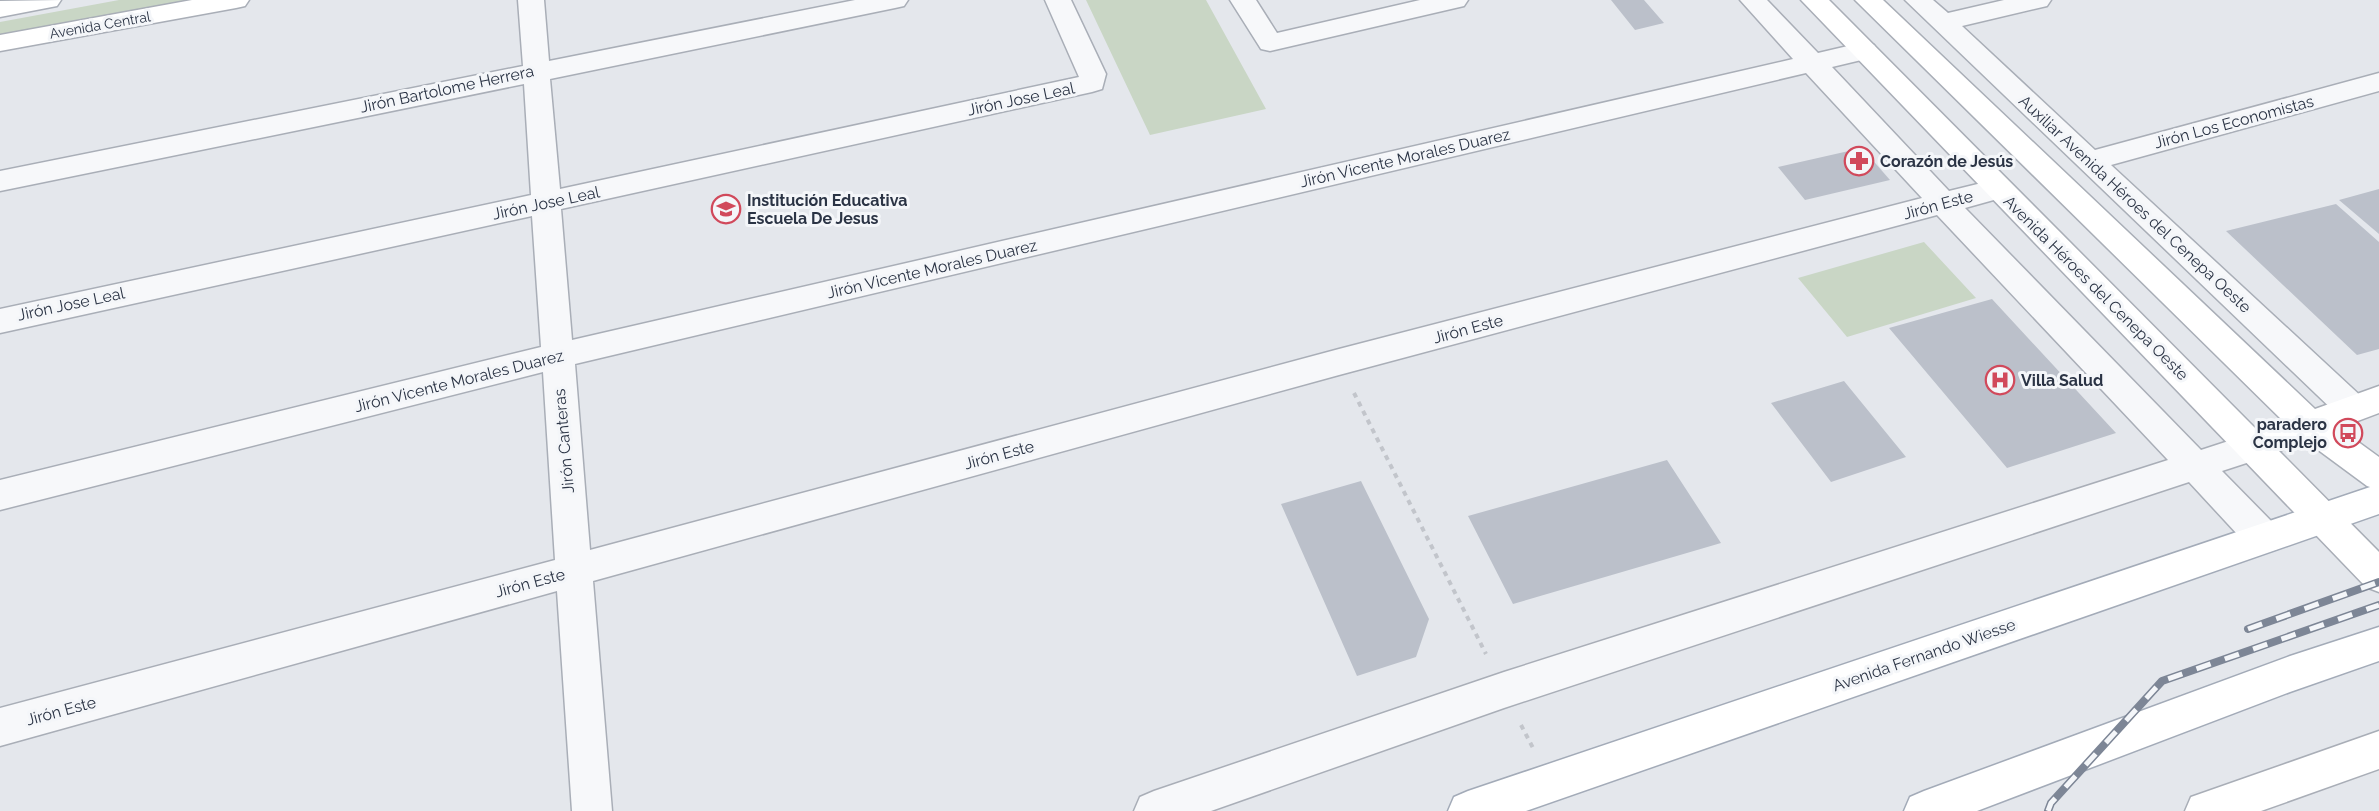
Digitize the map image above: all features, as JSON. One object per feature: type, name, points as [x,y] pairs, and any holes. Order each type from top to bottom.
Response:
[{"type":"main road","points":[[0,9],[48,0]]},
{"type":"main road","name":"Avenida Central","points":[[0,43],[236,0]]},
{"type":"main road","name":"Avenida Héroes del Cenepa Oeste","points":[[1814,0],[2379,576]]},
{"type":"main road","points":[[1868,0],[2309,425],[2379,476]]},
{"type":"main road","points":[[2253,447],[2365,404]]},
{"type":"main road","name":"Avenida Fernando Wiesse","points":[[1468,811],[2379,499]]},
{"type":"main road","points":[[1924,811],[2290,674],[2379,644]]},
{"type":"main road","points":[[2205,811],[2379,750]]},
{"type":"street","name":"Jirón Canteras","points":[[531,0],[592,811]]},
{"type":"street","name":"Jirón Bartolome Herrera","points":[[0,181],[895,0]]},
{"type":"street","name":"Jirón Jose Leal","points":[[0,321],[1092,83],[1093,74],[1058,0]]},
{"type":"street","points":[[1243,0],[1270,43],[1455,0]]},
{"type":"street","points":[[1753,0],[1943,203],[2264,538]]},
{"type":"street","name":"Auxiliar Avenida Héroes del Cenepa Oeste","points":[[1918,0],[2089,161],[2365,404]]},
{"type":"street","points":[[1942,23],[2038,0]]},
{"type":"street","name":"Jirón Vicente Morales Duarez","points":[[0,495],[557,356],[1865,51]]},
{"type":"street","name":"Jirón Los Economistas","points":[[2089,161],[2379,82]]},
{"type":"street","name":"Jirón Este","points":[[0,727],[1339,362],[1998,189]]},
{"type":"street","points":[[1154,811],[1504,690],[2253,447]]},
{"type":"path","points":[[1339,362],[1550,783]]},
{"type":"green space","points":[[119,0],[202,0],[0,38],[0,22]]},
{"type":"green space","points":[[1086,0],[1206,0],[1266,109],[1150,135]]},
{"type":"green space","points":[[1924,242],[1976,298],[1847,337],[1798,278]]},
{"type":"building","points":[[1611,0],[1644,0],[1664,23],[1635,30]]},
{"type":"building","points":[[1862,148],[1890,180],[1805,200],[1778,167]]},
{"type":"building","points":[[2379,189],[2379,234],[2339,200]]},
{"type":"building","points":[[2336,204],[2379,242],[2379,349],[2357,355],[2226,231]]},
{"type":"building","name":"Villa Salud","points":[[1992,299],[2116,433],[2007,468],[1889,328]]},
{"type":"building","points":[[1844,381],[1906,457],[1831,482],[1771,403]]},
{"type":"building","points":[[1667,460],[1721,543],[1513,604],[1468,516]]},
{"type":"building","points":[[1361,481],[1429,619],[1416,657],[1357,676],[1281,504]]},
{"type":"railway","points":[[2248,629],[2379,582]]},
{"type":"railway","points":[[2048,811],[2051,803],[2162,681],[2379,605]]},
{"type":"place","name":"Corazón de Jesús","points":[[1859,161]]},
{"type":"place","name":"Institución Educativa Escuela De Jesus","points":[[726,209]]},
{"type":"place","name":"Villa Salud","points":[[2000,380]]},
{"type":"place","name":"paradero Complejo","points":[[2348,433]]}]
